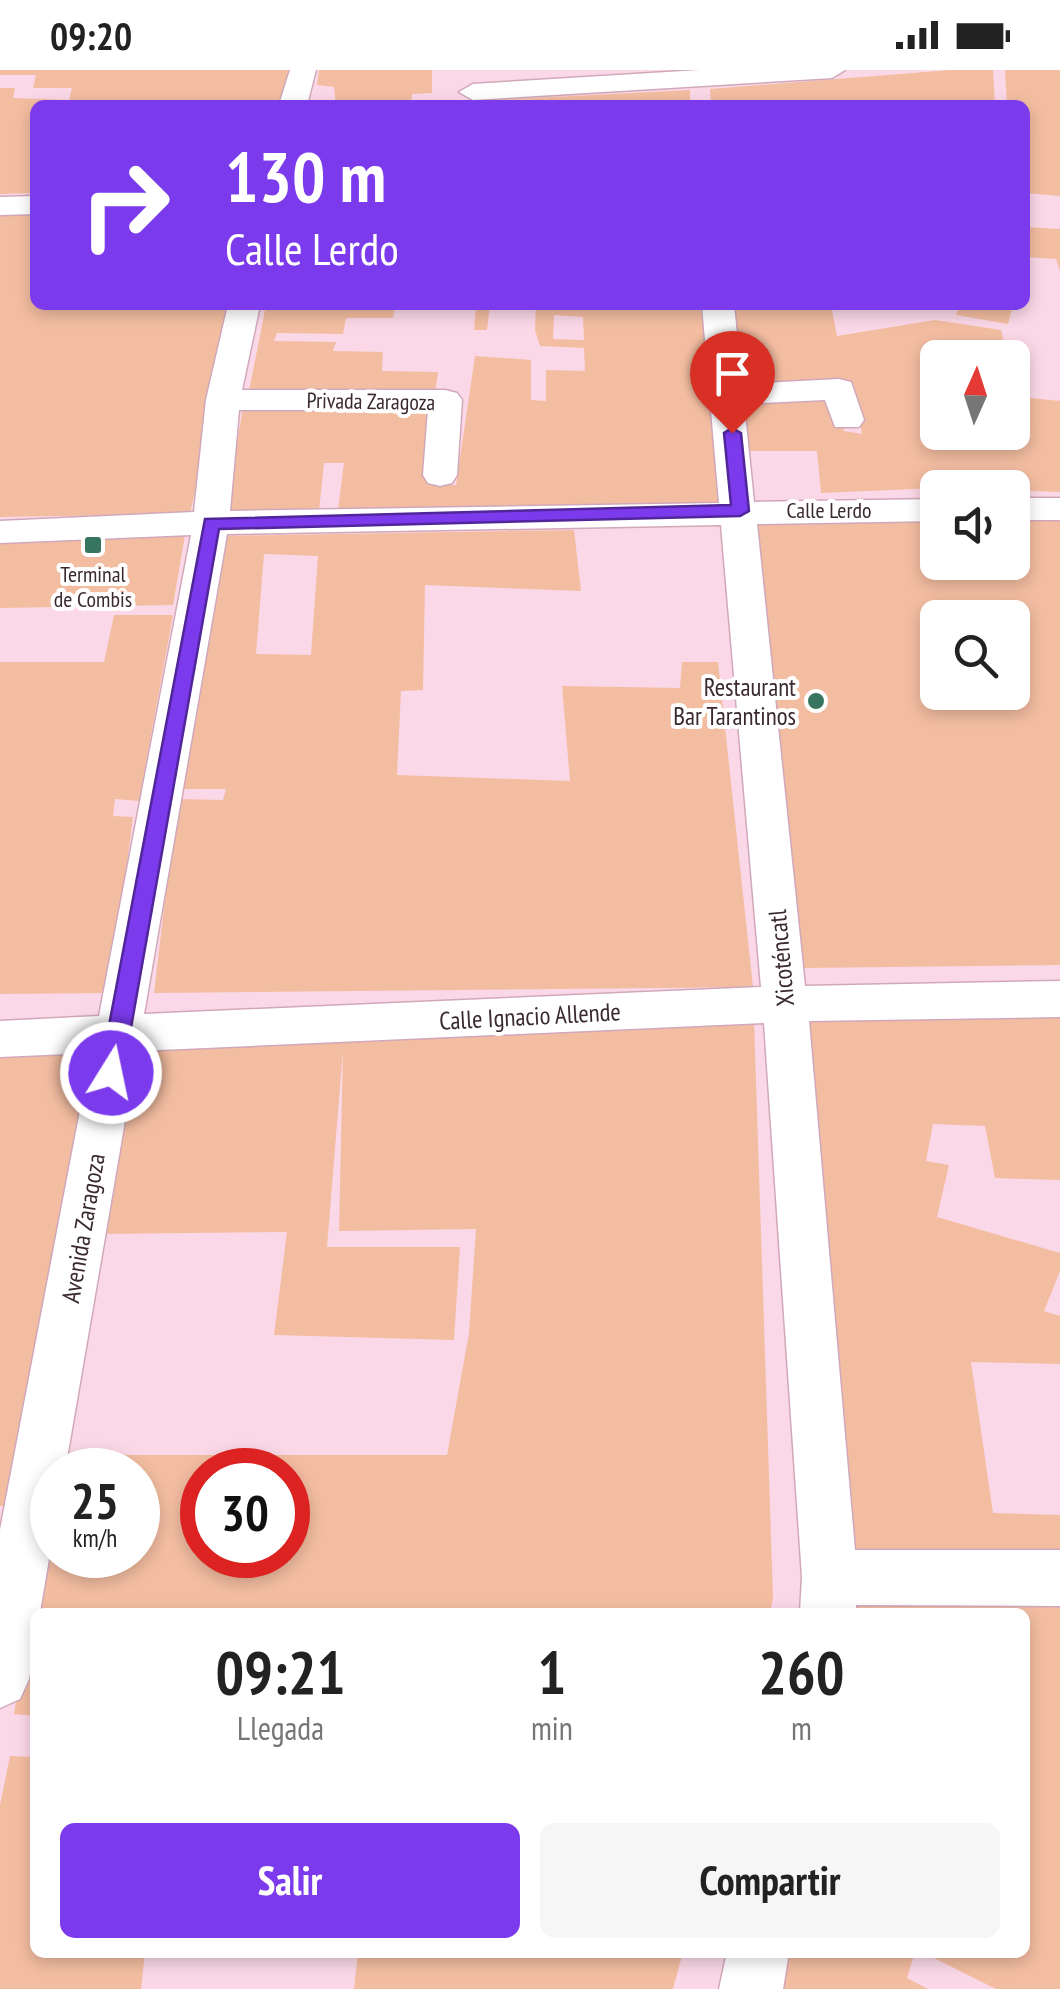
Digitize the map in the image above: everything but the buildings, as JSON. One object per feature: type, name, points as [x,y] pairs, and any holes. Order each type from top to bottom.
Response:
[{"type":"street","points":[[294,100],[303,70]]},
{"type":"street","points":[[462,99],[508,70]]},
{"type":"street","points":[[462,99],[695,93],[832,70]]},
{"type":"street","points":[[0,206],[30,205]]},
{"type":"street","name":"Avenida Zaragoza","points":[[0,1679],[211,523],[223,400],[243,310]]},
{"type":"street","name":"Xicoténcatl","points":[[719,310],[785,1004],[830,1595]]},
{"type":"street","points":[[728,394],[843,405]]},
{"type":"street","name":"Privada Zaragoza","points":[[223,400],[445,400],[440,475]]},
{"type":"street","points":[[1030,509],[1060,509]]},
{"type":"street","name":"Calle Lerdo","points":[[0,532],[211,523],[920,510]]},
{"type":"street","name":"Calle Ignacio Allende","points":[[0,1040],[785,1004],[1060,999]]},
{"type":"street","points":[[830,1595],[1060,1578]]},
{"type":"street","points":[[830,1595],[1060,1594]]},
{"type":"street","points":[[751,1989],[757,1958]]},
{"type":"place","name":"Terminal de Combis","points":[[93,545]]},
{"type":"place","name":"Restaurant Bar Tarantinos","points":[[816,701]]},
{"type":"route","points":[[111,1073],[211,523],[740,511],[732,433]]}]
